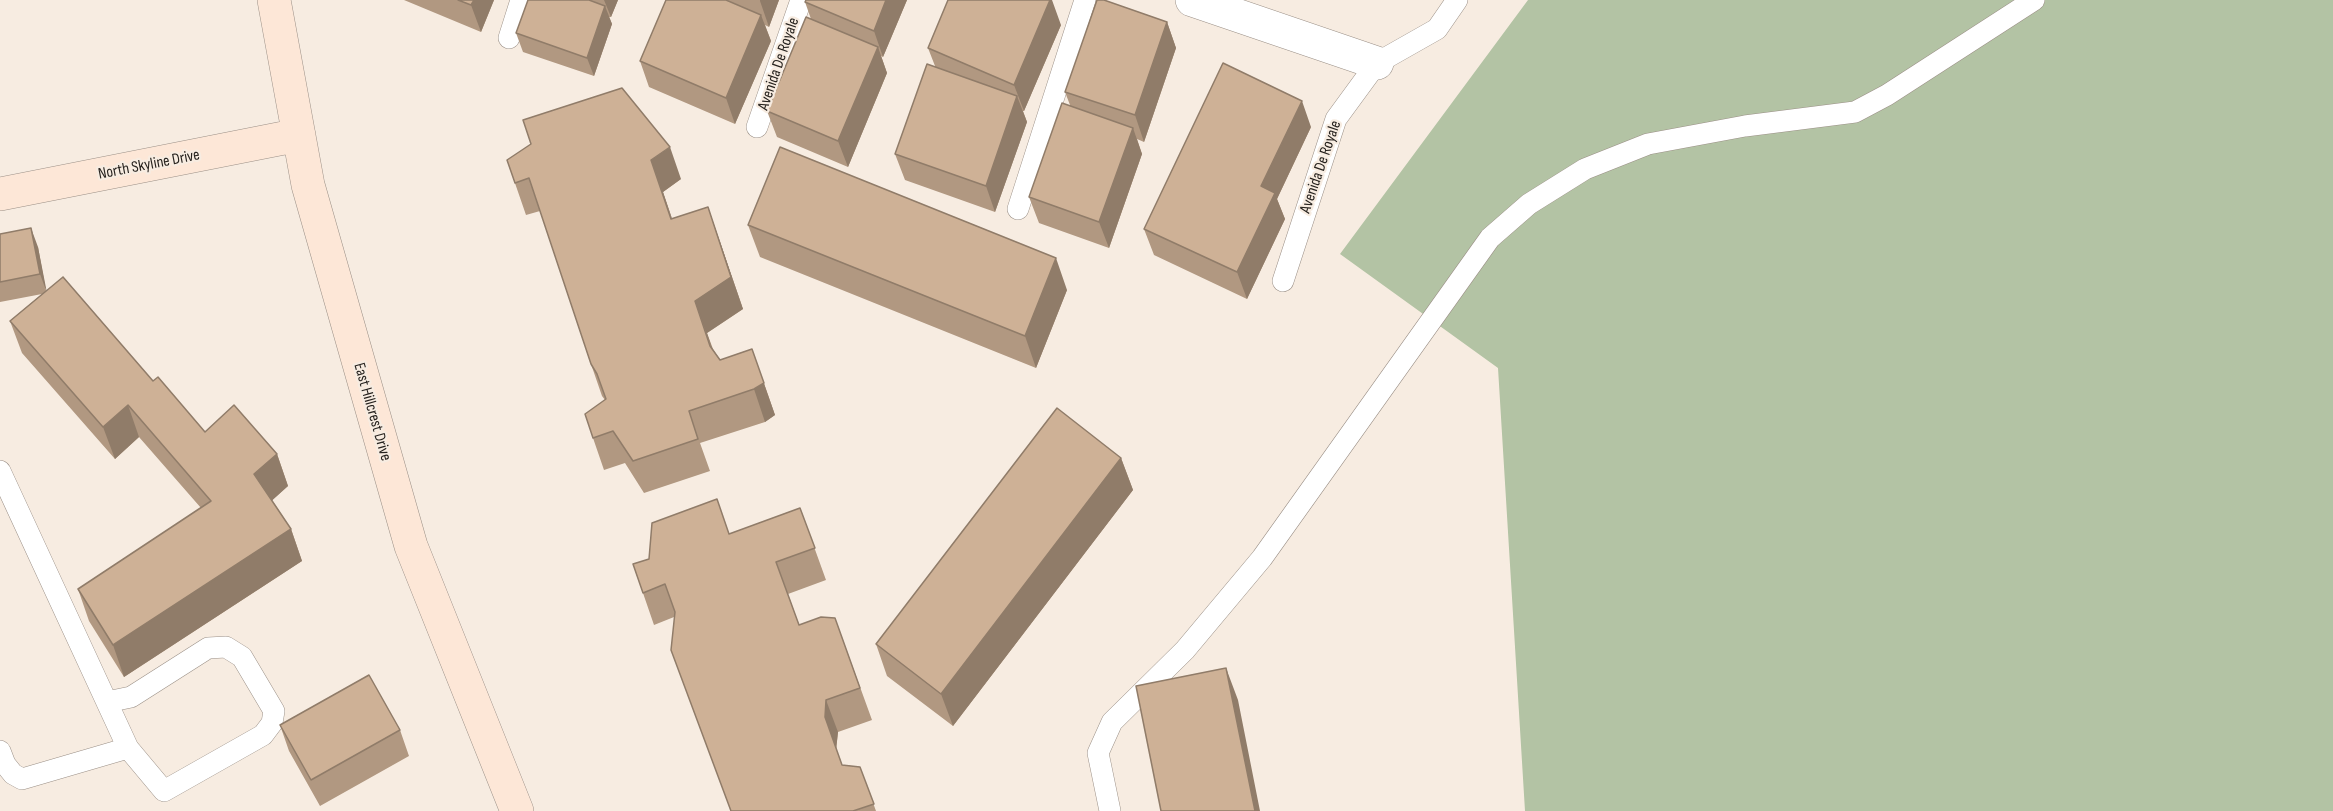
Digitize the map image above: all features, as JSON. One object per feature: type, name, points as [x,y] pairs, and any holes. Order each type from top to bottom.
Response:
[{"type":"main road","name":"East Hillcrest Drive","points":[[274,0],[308,185],[411,546],[517,811]]},
{"type":"main road","name":"North Skyline Drive","points":[[0,194],[298,135]]},
{"type":"street","points":[[1192,0],[1377,63]]},
{"type":"lane","points":[[509,38],[521,0]]},
{"type":"lane","name":"Avenida De Royale","points":[[757,127],[801,0]]},
{"type":"lane","points":[[1018,209],[1085,0]]},
{"type":"lane","name":"Avenida De Royale","points":[[1283,281],[1336,119],[1377,63],[1437,29],[1457,0]]},
{"type":"lane","points":[[1110,811],[1098,753],[1112,722],[1185,650],[1262,558],[1490,238],[1529,204],[1585,169],[1648,144],[1745,126],[1855,112],[1887,95],[2034,0]]},
{"type":"lane","points":[[0,471],[128,748],[164,791],[263,735],[272,723],[274,711],[242,657],[226,647],[208,648],[131,697],[107,702]]},
{"type":"lane","points":[[0,751],[4,764],[13,774],[22,779],[128,748]]},
{"type":"green space","points":[[1528,0],[2333,0],[2333,811],[1525,811],[1498,368],[1340,254]]},
{"type":"building","points":[[458,0],[474,0],[471,5]]},
{"type":"building","points":[[528,0],[589,0],[605,6],[587,58],[516,33]]},
{"type":"building","points":[[666,0],[726,0],[761,15],[726,98],[640,61]]},
{"type":"building","points":[[806,0],[886,0],[874,31],[805,2]]},
{"type":"building","points":[[948,0],[1050,0],[1014,85],[928,48]]},
{"type":"building","points":[[1097,0],[1104,0],[1167,22],[1135,115],[1065,92]]},
{"type":"building","points":[[806,17],[878,47],[838,141],[767,111]]},
{"type":"building","points":[[1223,63],[1302,101],[1261,186],[1275,193],[1237,272],[1144,229]]},
{"type":"building","points":[[927,64],[1017,96],[986,186],[895,154]]},
{"type":"building","points":[[622,88],[670,147],[651,160],[671,219],[708,207],[731,277],[695,301],[710,346],[720,360],[752,349],[764,383],[754,389],[689,411],[698,439],[633,461],[613,431],[593,438],[585,414],[606,399],[591,364],[529,178],[515,183],[507,160],[531,144],[523,120]]},
{"type":"building","points":[[1062,103],[1133,128],[1099,222],[1029,197]]},
{"type":"building","points":[[780,147],[1056,258],[1025,336],[748,225]]},
{"type":"building","points":[[31,228],[40,274],[0,282],[0,234]]},
{"type":"building","points":[[63,277],[153,381],[158,377],[205,432],[234,405],[277,454],[254,474],[291,529],[113,645],[78,589],[211,501],[128,405],[103,427],[10,321]]},
{"type":"building","points":[[1057,408],[1121,458],[941,694],[876,644]]},
{"type":"building","points":[[717,499],[729,534],[800,508],[815,548],[776,562],[799,625],[821,617],[835,618],[860,688],[826,700],[825,717],[842,765],[860,767],[874,804],[853,811],[731,811],[671,650],[675,612],[665,584],[643,593],[633,564],[649,559],[652,523]]},
{"type":"building","points":[[1226,668],[1255,811],[1161,811],[1136,686]]},
{"type":"building","points":[[369,675],[400,730],[311,780],[280,725]]}]
